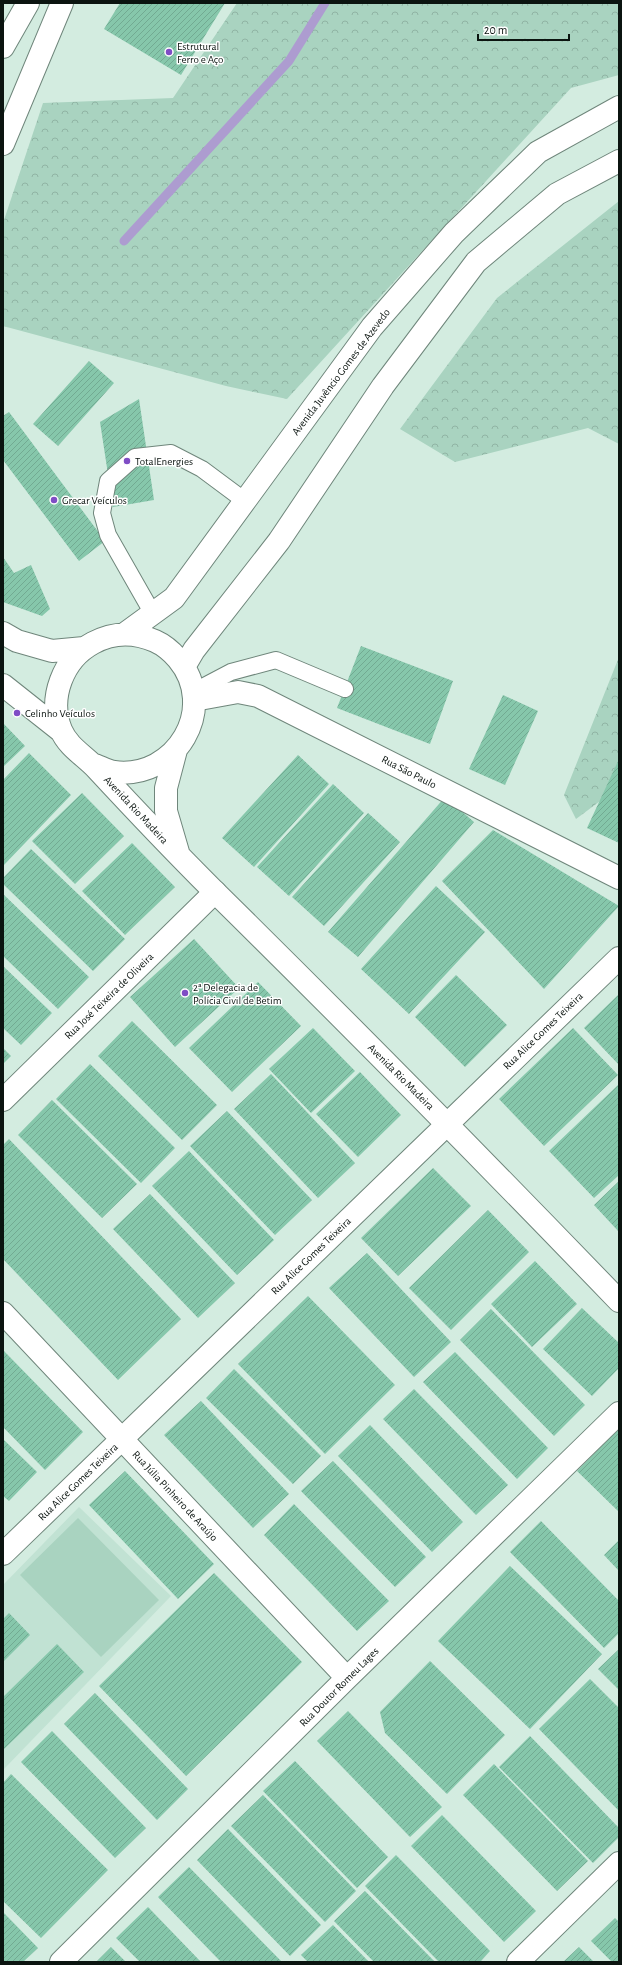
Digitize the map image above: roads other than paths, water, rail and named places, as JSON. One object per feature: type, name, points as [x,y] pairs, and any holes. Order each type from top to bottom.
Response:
[{"type":"main road","points":[[3,47],[28,3]]},
{"type":"main road","points":[[3,144],[62,3]]},
{"type":"main road","name":"Avenida Juvêncio Gomes de Azevedo","points":[[126,634],[174,598],[372,327],[454,233],[538,152],[619,107]]},
{"type":"main road","points":[[184,666],[194,650],[279,541],[383,386],[476,262],[558,194],[619,161]]},
{"type":"main road","points":[[3,632],[17,641],[52,651],[84,648]]},
{"type":"main road","points":[[3,685],[61,731],[74,750],[92,764],[113,772],[136,771],[158,764],[176,750],[189,732],[194,712],[194,696],[184,666],[173,653],[160,642],[143,636],[126,634],[104,637],[84,648],[68,664],[58,685],[56,708],[61,731]]},
{"type":"main road","name":"Rua São Paulo","points":[[194,696],[238,692],[258,696],[619,878]]},
{"type":"main road","name":"Avenida Rio Madeira","points":[[176,750],[166,788],[166,811],[180,857]]},
{"type":"main road","name":"Avenida Rio Madeira","points":[[92,764],[180,857],[447,1123],[619,1301]]},
{"type":"main road","name":"Rua José Teixeira de Oliveira","points":[[3,1100],[215,892]]},
{"type":"main road","name":"Rua Alice Gomes Teixeira","points":[[3,1554],[619,958]]},
{"type":"main road","name":"Rua Júlia Pinheiro de Araújo","points":[[3,1313],[347,1678]]},
{"type":"main road","name":"Rua Doutor Romeu Lages","points":[[61,1962],[347,1678],[619,1413]]},
{"type":"main road","points":[[518,1962],[619,1863]]},
{"type":"lane","points":[[153,614],[108,535],[102,513],[108,481],[135,457],[171,453],[202,469],[245,501]]},
{"type":"lane","points":[[194,696],[231,672],[276,660],[345,689]]},
{"type":"waterway","points":[[124,241],[289,61],[325,3]]},
{"type":"place","name":"Estrutural Ferro e Aço","points":[[169,52]]},
{"type":"place","name":"TotalEnergies","points":[[127,461]]},
{"type":"place","name":"Grecar Veículos","points":[[54,500]]},
{"type":"place","name":"Celinho Veículos","points":[[17,713]]},
{"type":"place","name":"2ª Delegacia de Polícia Civil de Betim","points":[[185,993]]}]
